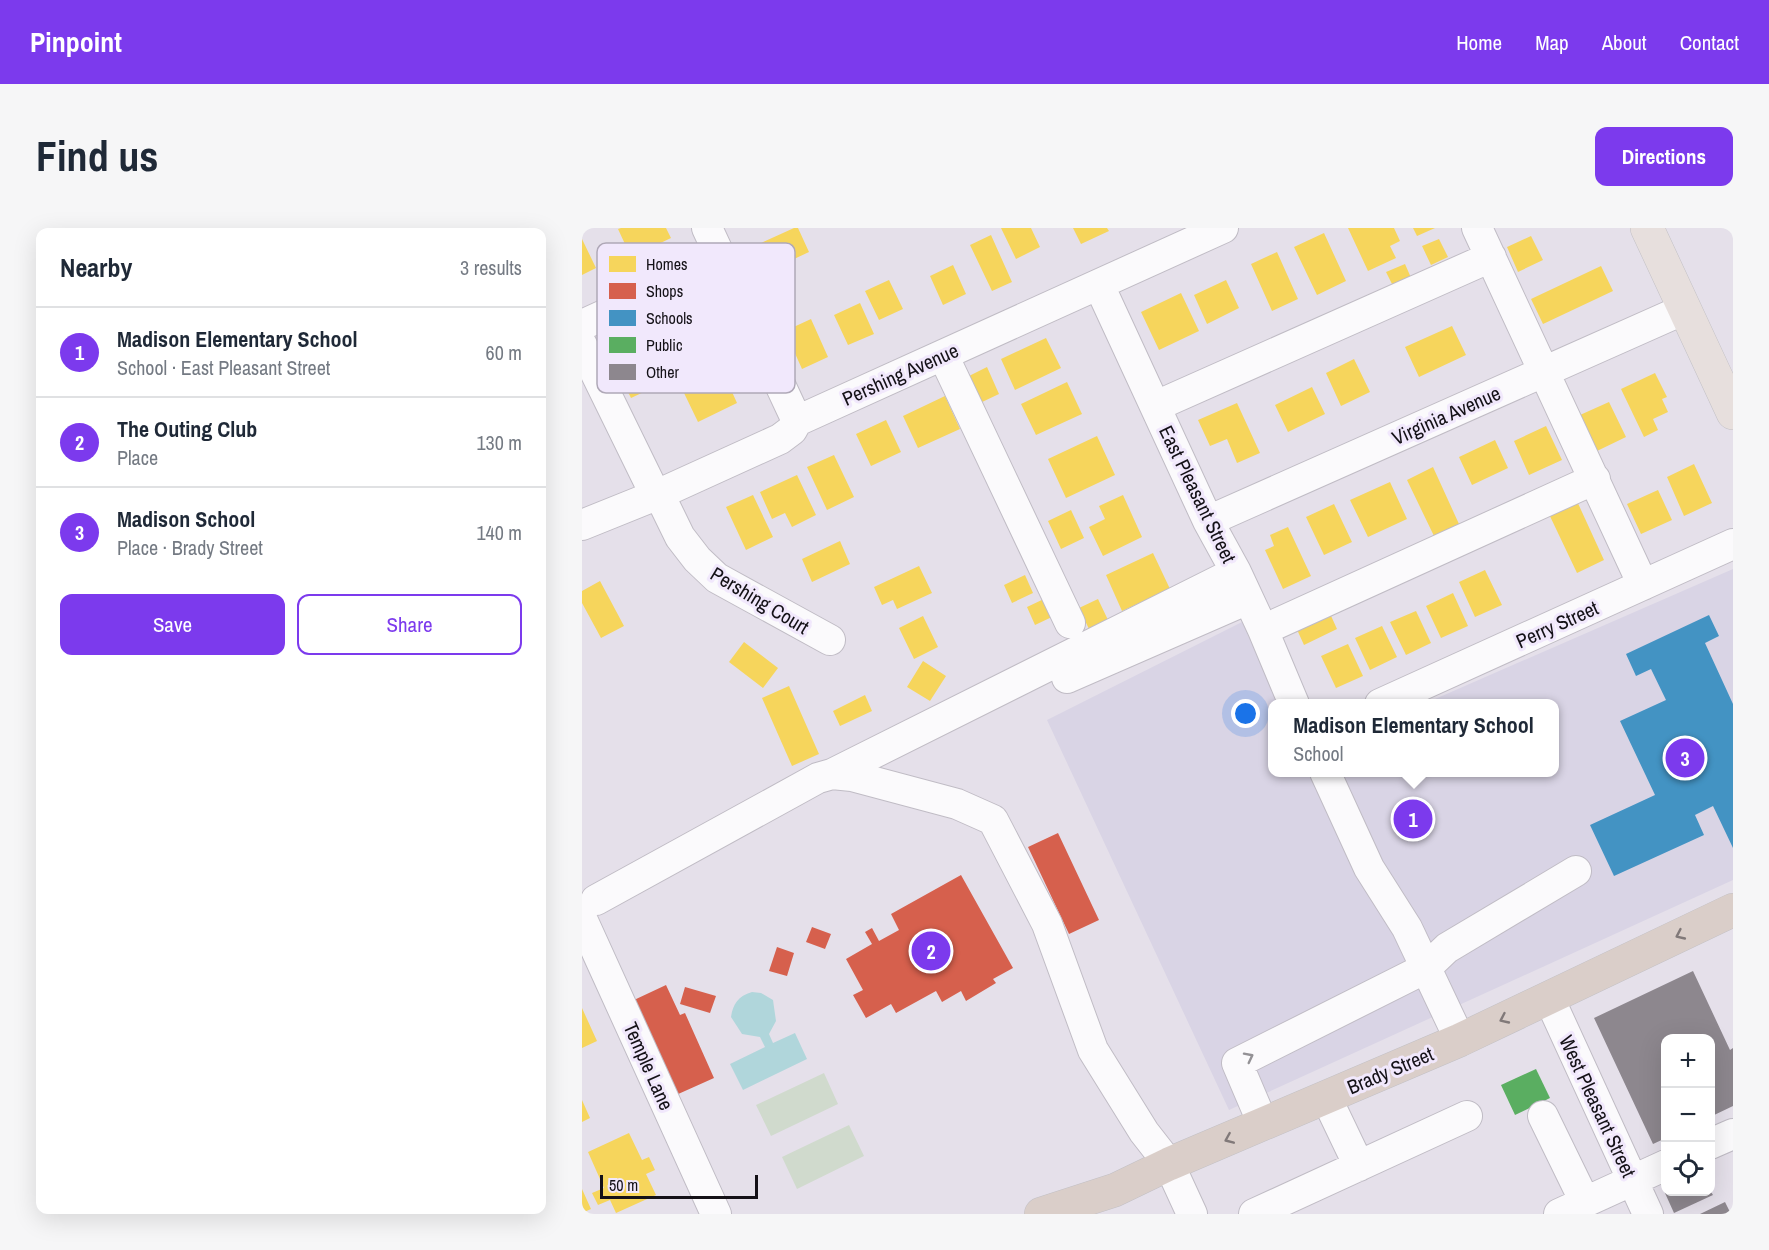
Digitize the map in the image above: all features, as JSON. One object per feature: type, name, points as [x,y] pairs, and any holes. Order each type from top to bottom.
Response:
[{"type":"highway","name":"Brady Street","points":[[1041,1214],[1115,1190],[1169,1164],[1460,1040],[1733,910]]},
{"type":"main road","points":[[1647,228],[1733,413]]},
{"type":"street","points":[[707,228],[714,243]]},
{"type":"street","name":"Pershing Avenue","points":[[582,525],[659,494],[780,439],[792,430],[797,421],[1099,285],[1173,238],[1223,228]]},
{"type":"street","points":[[1478,228],[1643,585]]},
{"type":"street","points":[[1156,406],[1491,257]]},
{"type":"street","name":"East Pleasant Street","points":[[1099,285],[1208,522],[1236,572],[1292,699]]},
{"type":"street","name":"Virginia Avenue","points":[[1208,522],[1685,309]]},
{"type":"street","points":[[582,325],[597,318]]},
{"type":"street","name":"Pershing Court","points":[[582,345],[597,376]]},
{"type":"street","points":[[943,355],[1070,623]]},
{"type":"street","name":"Pershing Court","points":[[605,393],[650,484],[659,494],[680,537],[697,559],[717,578],[830,640]]},
{"type":"street","points":[[784,393],[797,421]]},
{"type":"street","points":[[1263,630],[1595,479]]},
{"type":"street","name":"Perry Street","points":[[1391,699],[1733,544]]},
{"type":"street","points":[[589,909],[818,778],[832,774],[1236,572]]},
{"type":"street","points":[[966,707],[1029,694],[1248,599]]},
{"type":"street","points":[[832,774],[852,776],[957,804],[993,820],[1047,924],[1093,1050],[1144,1132],[1169,1164],[1192,1214]]},
{"type":"street","points":[[1327,777],[1370,868],[1407,928],[1460,1040]]},
{"type":"street","points":[[1263,1124],[1237,1063],[1426,968],[1447,948],[1576,871]]},
{"type":"street","name":"Temple Lane","points":[[589,909],[716,1214]]},
{"type":"street","name":"West Pleasant Street","points":[[1549,998],[1648,1214]]},
{"type":"street","points":[[1326,1097],[1359,1166]]},
{"type":"street","points":[[1254,1214],[1467,1116]]},
{"type":"street","points":[[1543,1116],[1572,1208],[1661,1167]]},
{"type":"street","points":[[1715,1142],[1733,1134]]},
{"type":"shaded area","points":[[1733,569],[1733,880],[1229,1110],[1047,720],[1242,622],[1276,699],[1268,699],[1268,777],[1559,777],[1559,699],[1435,699]]},
{"type":"shaded area","points":[[824,1073],[838,1104],[771,1136],[756,1105]]},
{"type":"shaded area","points":[[849,1125],[864,1156],[797,1189],[782,1157]]},
{"type":"water","points":[[752,992],[761,993],[773,1000],[776,1021],[769,1034],[773,1043],[795,1033],[807,1059],[743,1090],[730,1064],[765,1047],[760,1037],[742,1034],[731,1017],[737,1001]]},
{"type":"building: Homes","points":[[666,228],[671,238],[660,243],[624,243],[618,229]]},
{"type":"building: Homes","points":[[798,228],[809,252],[795,259],[795,243],[761,243]]},
{"type":"building: Homes","points":[[1001,228],[1031,228],[1040,247],[1016,259]]},
{"type":"building: Homes","points":[[1073,228],[1107,228],[1109,231],[1081,244]]},
{"type":"building: Homes","points":[[1348,228],[1394,228],[1400,241],[1390,246],[1396,258],[1368,271]]},
{"type":"building: Homes","points":[[1413,228],[1435,228],[1417,236]]},
{"type":"building: Homes","points":[[1324,233],[1346,281],[1317,295],[1294,247]]},
{"type":"building: Homes","points":[[991,235],[1012,282],[992,291],[970,245]]},
{"type":"building: Homes","points":[[1531,236],[1543,260],[1518,272],[1507,247]]},
{"type":"building: Homes","points":[[582,239],[596,268],[582,275]]},
{"type":"building: Homes","points":[[1439,239],[1448,257],[1431,265],[1422,246]]},
{"type":"building: Homes","points":[[1277,252],[1298,299],[1272,311],[1251,264]]},
{"type":"building: Homes","points":[[1405,264],[1412,280],[1394,288],[1386,272]]},
{"type":"building: Homes","points":[[953,265],[966,294],[943,305],[930,276]]},
{"type":"building: Homes","points":[[1601,266],[1613,291],[1543,324],[1531,299]]},
{"type":"building: Homes","points":[[889,280],[903,309],[879,320],[865,291]]},
{"type":"building: Homes","points":[[1226,280],[1239,308],[1207,324],[1194,295]]},
{"type":"building: Homes","points":[[1181,293],[1199,331],[1159,350],[1141,312]]},
{"type":"building: Homes","points":[[860,303],[874,334],[848,345],[834,315]]},
{"type":"building: Homes","points":[[811,319],[828,357],[802,369],[795,353],[795,326]]},
{"type":"building: Homes","points":[[1452,326],[1466,355],[1419,377],[1405,347]]},
{"type":"building: Homes","points":[[1046,338],[1061,368],[1015,390],[1001,359]]},
{"type":"building: Homes","points":[[1354,359],[1370,392],[1341,406],[1326,373]]},
{"type":"building: Homes","points":[[987,367],[999,394],[980,403],[967,377]]},
{"type":"building: Homes","points":[[1655,373],[1667,397],[1662,399],[1668,412],[1653,419],[1658,430],[1644,437],[1621,389]]},
{"type":"building: Homes","points":[[1067,382],[1082,414],[1036,435],[1021,404]]},
{"type":"building: Homes","points":[[1312,387],[1325,414],[1288,432],[1275,405]]},
{"type":"building: Homes","points":[[628,393],[642,393],[631,398]]},
{"type":"building: Homes","points":[[684,393],[733,393],[737,403],[698,422]]},
{"type":"building: Homes","points":[[945,396],[960,429],[918,448],[903,416]]},
{"type":"building: Homes","points":[[1609,402],[1626,437],[1597,451],[1580,415]]},
{"type":"building: Homes","points":[[1237,403],[1260,453],[1237,463],[1227,439],[1210,446],[1198,420]]},
{"type":"building: Homes","points":[[886,420],[901,452],[871,466],[856,434]]},
{"type":"building: Homes","points":[[1546,426],[1562,460],[1529,475],[1514,441]]},
{"type":"building: Homes","points":[[1097,436],[1115,475],[1066,498],[1048,459]]},
{"type":"building: Homes","points":[[1495,440],[1508,468],[1472,485],[1459,457]]},
{"type":"building: Homes","points":[[834,455],[854,497],[827,510],[807,467]]},
{"type":"building: Homes","points":[[1694,464],[1712,503],[1684,516],[1667,477]]},
{"type":"building: Homes","points":[[1433,467],[1459,524],[1434,536],[1407,480]]},
{"type":"building: Homes","points":[[797,475],[816,515],[792,527],[785,513],[772,519],[760,492]]},
{"type":"building: Homes","points":[[1390,482],[1407,519],[1368,537],[1350,500]]},
{"type":"building: Homes","points":[[1658,490],[1672,520],[1641,534],[1627,504]]},
{"type":"building: Homes","points":[[753,495],[773,537],[746,550],[726,507]]},
{"type":"building: Homes","points":[[1123,495],[1142,537],[1103,556],[1089,527],[1105,519],[1099,506]]},
{"type":"building: Homes","points":[[1576,499],[1604,560],[1577,573],[1548,512]]},
{"type":"building: Homes","points":[[1334,504],[1352,542],[1324,555],[1306,517]]},
{"type":"building: Homes","points":[[1071,510],[1084,538],[1061,549],[1048,521]]},
{"type":"building: Homes","points":[[1288,527],[1311,576],[1283,589],[1265,550],[1274,546],[1270,535]]},
{"type":"building: Homes","points":[[840,541],[850,564],[812,582],[802,559]]},
{"type":"building: Homes","points":[[1153,553],[1170,589],[1122,611],[1106,575]]},
{"type":"building: Homes","points":[[919,566],[932,593],[897,609],[893,600],[882,605],[874,587]]},
{"type":"building: Homes","points":[[1485,570],[1502,605],[1475,617],[1459,582]]},
{"type":"building: Homes","points":[[1025,575],[1033,593],[1012,603],[1004,585]]},
{"type":"building: Homes","points":[[600,581],[624,626],[601,638],[582,603],[582,591]]},
{"type":"building: Homes","points":[[1453,593],[1468,626],[1441,638],[1426,606]]},
{"type":"building: Homes","points":[[1046,598],[1054,616],[1035,625],[1027,607]]},
{"type":"building: Homes","points":[[1098,599],[1108,620],[1089,629],[1079,608]]},
{"type":"building: Homes","points":[[1327,607],[1337,629],[1304,645],[1294,623]]},
{"type":"building: Homes","points":[[1416,611],[1431,643],[1406,655],[1390,622]]},
{"type":"building: Homes","points":[[923,616],[938,647],[914,659],[899,628]]},
{"type":"building: Homes","points":[[1382,626],[1397,657],[1370,670],[1355,638]]},
{"type":"building: Homes","points":[[744,642],[778,668],[763,688],[729,662]]},
{"type":"building: Homes","points":[[1348,644],[1363,676],[1336,688],[1321,656]]},
{"type":"building: Homes","points":[[923,661],[946,676],[930,701],[907,687]]},
{"type":"building: Homes","points":[[789,686],[819,754],[792,766],[762,698]]},
{"type":"building: Homes","points":[[865,695],[872,711],[840,726],[833,711]]},
{"type":"building: Homes","points":[[582,1008],[597,1041],[582,1048]]},
{"type":"building: Homes","points":[[582,1100],[590,1118],[582,1122]]},
{"type":"building: Homes","points":[[629,1133],[642,1160],[649,1157],[655,1170],[646,1174],[656,1195],[616,1213],[610,1200],[598,1205],[592,1193],[604,1188],[588,1152]]},
{"type":"building: Homes","points":[[582,1189],[591,1209],[582,1213]]},
{"type":"building: Shops","points":[[1058,833],[1099,920],[1069,934],[1028,847]]},
{"type":"building: Shops","points":[[961,875],[1013,968],[993,979],[996,983],[966,1001],[961,991],[942,1002],[936,991],[896,1013],[891,1004],[866,1018],[853,995],[863,990],[846,959],[872,944],[865,932],[872,928],[879,941],[899,930],[891,914]]},
{"type":"building: Shops","points":[[812,927],[831,934],[825,949],[806,942]]},
{"type":"building: Shops","points":[[777,947],[794,953],[787,976],[769,971]]},
{"type":"building: Shops","points":[[666,985],[680,1015],[685,1013],[714,1078],[676,1095],[634,1000]]},
{"type":"building: Shops","points":[[685,987],[716,996],[710,1013],[680,1004]]},
{"type":"building: Schools","points":[[1709,615],[1719,636],[1705,643],[1733,704],[1733,848],[1713,806],[1695,815],[1704,835],[1614,876],[1590,825],[1655,795],[1620,721],[1666,700],[1651,669],[1636,676],[1626,654]]},
{"type":"building: Public","points":[[1536,1069],[1550,1098],[1515,1115],[1501,1085]]},
{"type":"building: Other","points":[[1693,971],[1730,1050],[1733,1048],[1733,1106],[1715,1115],[1715,1034],[1661,1034],[1661,1140],[1653,1144],[1594,1018]]},
{"type":"building: Other","points":[[1666,1196],[1711,1196],[1674,1213]]},
{"type":"building: Other","points":[[1725,1202],[1731,1214],[1700,1214]]},
{"type":"place","name":"Madison School","points":[[1685,758]]},
{"type":"place","name":"Madison Elementary School","points":[[1413,819]]},
{"type":"place","name":"The Outing Club","points":[[931,951]]}]
